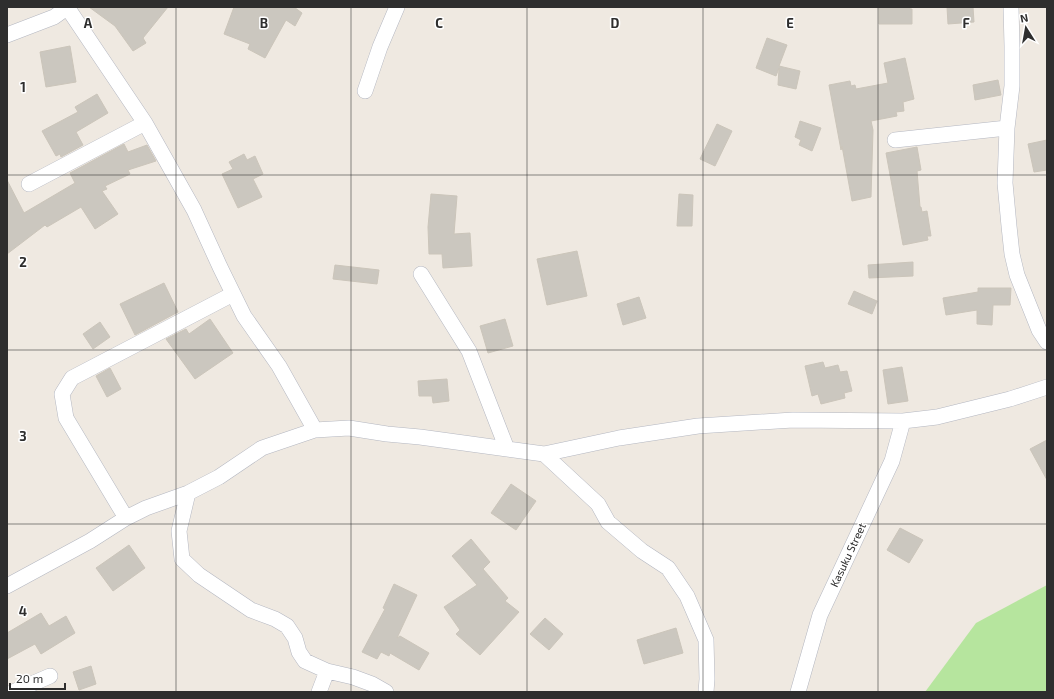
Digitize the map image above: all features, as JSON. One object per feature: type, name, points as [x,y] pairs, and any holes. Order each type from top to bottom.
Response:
[{"type":"street","points":[[7,35],[54,17],[67,7],[145,123],[194,210],[244,316],[279,366],[315,430]]},
{"type":"street","points":[[365,91],[396,7]]},
{"type":"street","points":[[1011,7],[1012,86],[1007,128],[1005,183],[1012,254],[1019,282],[1039,330],[1047,342]]},
{"type":"street","points":[[29,184],[145,123]]},
{"type":"street","points":[[895,140],[1007,128]]},
{"type":"street","points":[[421,274],[470,351],[507,449]]},
{"type":"street","points":[[126,518],[66,418],[62,394],[72,378],[233,294]]},
{"type":"street","points":[[7,586],[90,541],[126,518],[146,508],[188,493],[219,477],[262,448],[315,430],[349,428],[544,454],[620,438],[698,426],[792,420],[904,421],[937,417],[1010,399],[1047,387]]},
{"type":"street","name":"Kasuku Street","points":[[798,692],[820,615],[892,461],[904,421]]},
{"type":"street","points":[[544,454],[598,504],[608,522],[642,551],[668,568],[687,596],[706,640],[706,692]]},
{"type":"street","points":[[188,493],[179,531],[182,558],[199,575],[251,610],[275,619],[287,626],[295,638],[299,652],[305,662],[326,671],[352,676],[372,684],[386,692]]},
{"type":"street","points":[[319,692],[326,671]]},
{"type":"street","points":[[13,692],[50,676]]},
{"type":"green space","points":[[1047,585],[1047,692],[925,692],[976,623]]},
{"type":"building","points":[[89,7],[168,7],[143,38],[146,43],[133,51],[115,26]]},
{"type":"building","points":[[234,7],[294,7],[302,13],[295,26],[286,20],[265,58],[248,49],[250,44],[224,34]]},
{"type":"building","points":[[879,7],[910,7],[910,9],[912,9],[912,24],[879,24]]},
{"type":"building","points":[[947,7],[973,7],[974,22],[948,24]]},
{"type":"building","points":[[767,38],[787,45],[779,66],[800,71],[796,89],[778,85],[779,68],[776,76],[756,68]]},
{"type":"building","points":[[70,46],[76,82],[46,87],[40,52]]},
{"type":"building","points":[[905,58],[914,99],[903,102],[904,111],[896,112],[897,116],[871,121],[873,130],[871,197],[852,201],[829,85],[850,81],[851,86],[855,85],[856,89],[888,83],[884,63]]},
{"type":"building","points":[[998,80],[1001,95],[975,100],[973,85]]},
{"type":"building","points":[[97,94],[108,113],[76,132],[83,145],[61,157],[60,154],[56,156],[42,131],[78,112],[75,107]]},
{"type":"building","points":[[800,121],[821,128],[812,151],[799,145],[801,140],[795,137]]},
{"type":"building","points":[[717,124],[732,131],[715,166],[700,159]]},
{"type":"building","points":[[1047,140],[1047,170],[1034,172],[1028,144]]},
{"type":"building","points":[[124,144],[128,152],[147,145],[156,161],[128,170],[130,174],[105,186],[107,189],[102,191],[118,214],[95,229],[81,207],[47,227],[45,225],[7,254],[7,180],[24,213],[75,183],[70,173]]},
{"type":"building","points":[[917,147],[921,170],[917,171],[920,207],[922,212],[927,211],[931,236],[927,236],[928,240],[903,245],[886,153]]},
{"type":"building","points":[[244,154],[247,160],[255,156],[263,174],[253,179],[262,197],[238,208],[222,174],[233,169],[229,162]]},
{"type":"building","points":[[431,194],[457,196],[454,234],[470,233],[472,266],[443,268],[442,254],[429,254],[428,227]]},
{"type":"building","points":[[679,194],[693,195],[692,226],[677,226]]},
{"type":"building","points":[[577,251],[587,296],[547,305],[537,259]]},
{"type":"building","points":[[913,262],[913,276],[869,278],[868,265]]},
{"type":"building","points":[[335,265],[379,270],[377,284],[333,279]]},
{"type":"building","points":[[164,283],[178,312],[135,335],[120,304]]},
{"type":"building","points":[[978,288],[1011,288],[1010,305],[993,305],[992,325],[977,324],[977,310],[946,315],[943,298],[978,292]]},
{"type":"building","points":[[854,291],[877,301],[872,314],[848,304]]},
{"type":"building","points":[[639,297],[646,318],[623,325],[617,304]]},
{"type":"building","points":[[210,319],[233,353],[195,379],[166,339],[186,329],[189,334]]},
{"type":"building","points":[[505,319],[513,346],[488,353],[480,326]]},
{"type":"building","points":[[100,322],[110,337],[93,349],[83,334]]},
{"type":"building","points":[[823,362],[825,368],[838,365],[840,372],[847,371],[852,391],[844,393],[845,398],[821,404],[818,394],[812,396],[805,366]]},
{"type":"building","points":[[902,367],[908,401],[888,404],[883,370]]},
{"type":"building","points":[[110,368],[121,389],[107,397],[96,376]]},
{"type":"building","points":[[447,379],[449,401],[433,403],[432,396],[419,396],[418,381]]},
{"type":"building","points":[[1047,440],[1047,480],[1030,449]]},
{"type":"building","points":[[511,484],[536,501],[516,530],[491,513]]},
{"type":"building","points":[[900,528],[923,540],[909,563],[887,550]]},
{"type":"building","points":[[471,539],[490,562],[483,569],[508,598],[505,601],[519,612],[480,655],[456,634],[460,630],[444,607],[477,585],[452,556]]},
{"type":"building","points":[[129,545],[145,568],[113,591],[96,568]]},
{"type":"building","points":[[394,584],[417,595],[397,638],[400,636],[429,653],[419,670],[390,653],[389,656],[381,652],[377,659],[362,652],[385,609],[383,608]]},
{"type":"building","points":[[41,613],[49,626],[66,616],[75,633],[41,654],[35,644],[7,659],[7,633]]},
{"type":"building","points":[[545,618],[563,634],[549,650],[530,634]]},
{"type":"building","points":[[676,628],[683,653],[644,664],[637,640]]},
{"type":"building","points":[[91,666],[96,684],[79,690],[73,672]]}]
